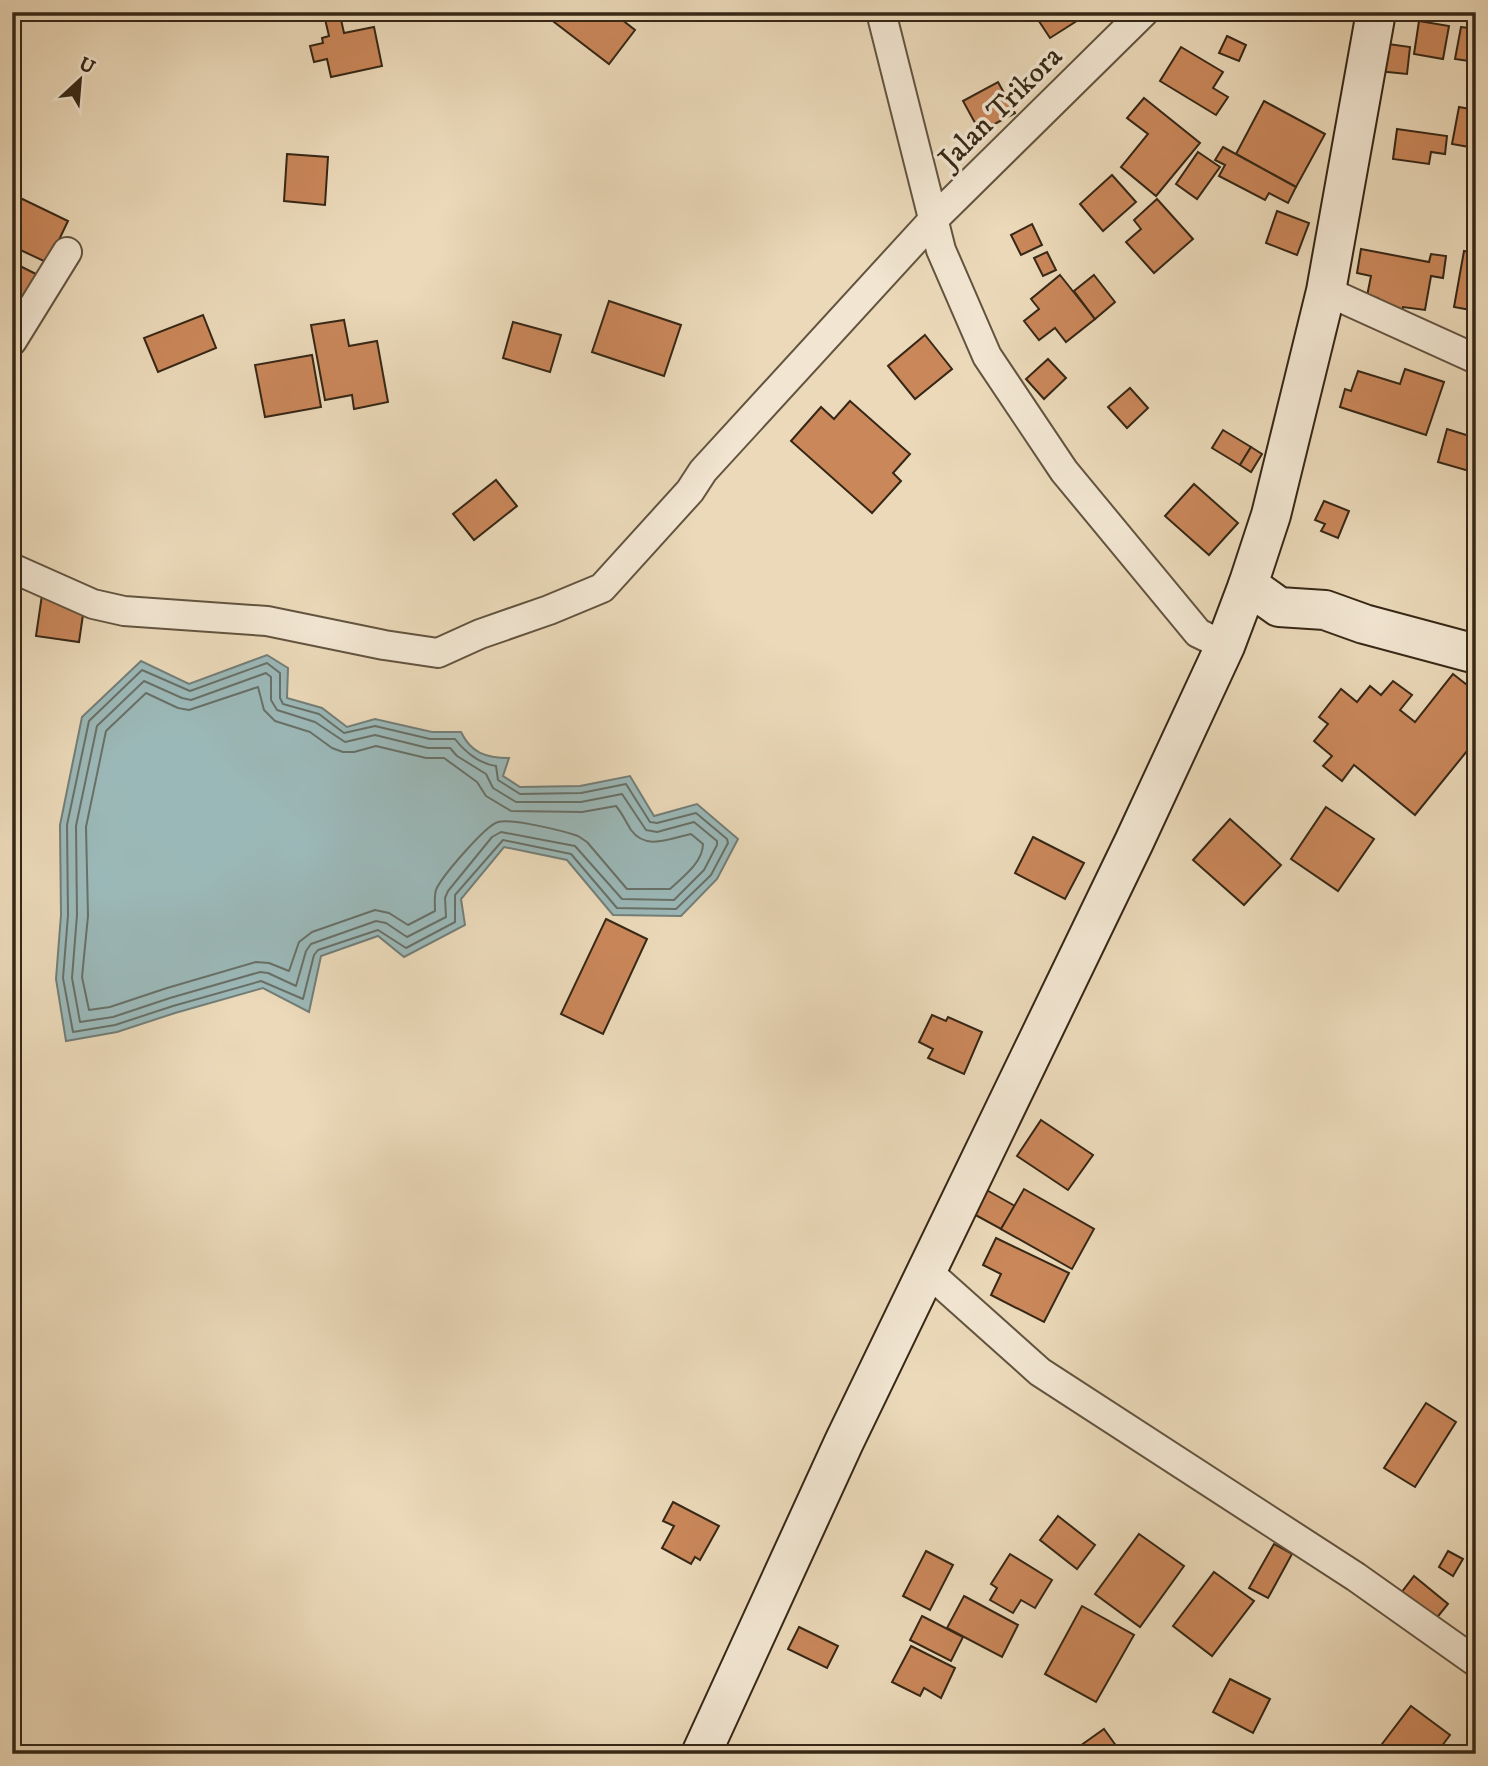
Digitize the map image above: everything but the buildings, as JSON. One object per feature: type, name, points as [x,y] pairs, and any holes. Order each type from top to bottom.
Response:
[{"type":"street","points":[[881,12],[941,250],[987,356],[1057,460],[1198,633],[1225,646]]},
{"type":"street","name":"Jalan Trikora","points":[[12,568],[93,604],[124,611],[267,621],[438,653],[480,634],[602,588],[690,491],[703,471],[933,220],[1144,12]]},
{"type":"street","points":[[701,1754],[926,1270],[1134,842],[1225,646],[1271,515],[1326,290],[1377,12]]},
{"type":"street","points":[[12,341],[67,252]]},
{"type":"street","points":[[1326,290],[1476,359]]},
{"type":"street","points":[[1248,585],[1279,607],[1325,610],[1364,624],[1476,654]]},
{"type":"street","points":[[926,1270],[1040,1372],[1356,1577],[1476,1662]]},
{"type":"water","points":[[267,655],[288,668],[287,698],[322,708],[347,727],[375,719],[432,732],[461,732],[469,745],[480,753],[509,758],[503,776],[520,787],[580,786],[630,776],[654,816],[697,804],[738,839],[717,879],[681,916],[613,915],[567,860],[504,847],[461,899],[465,925],[404,957],[378,936],[321,956],[309,1012],[263,988],[117,1032],[66,1041],[56,979],[61,915],[60,825],[82,717],[141,661],[189,684]]}]
